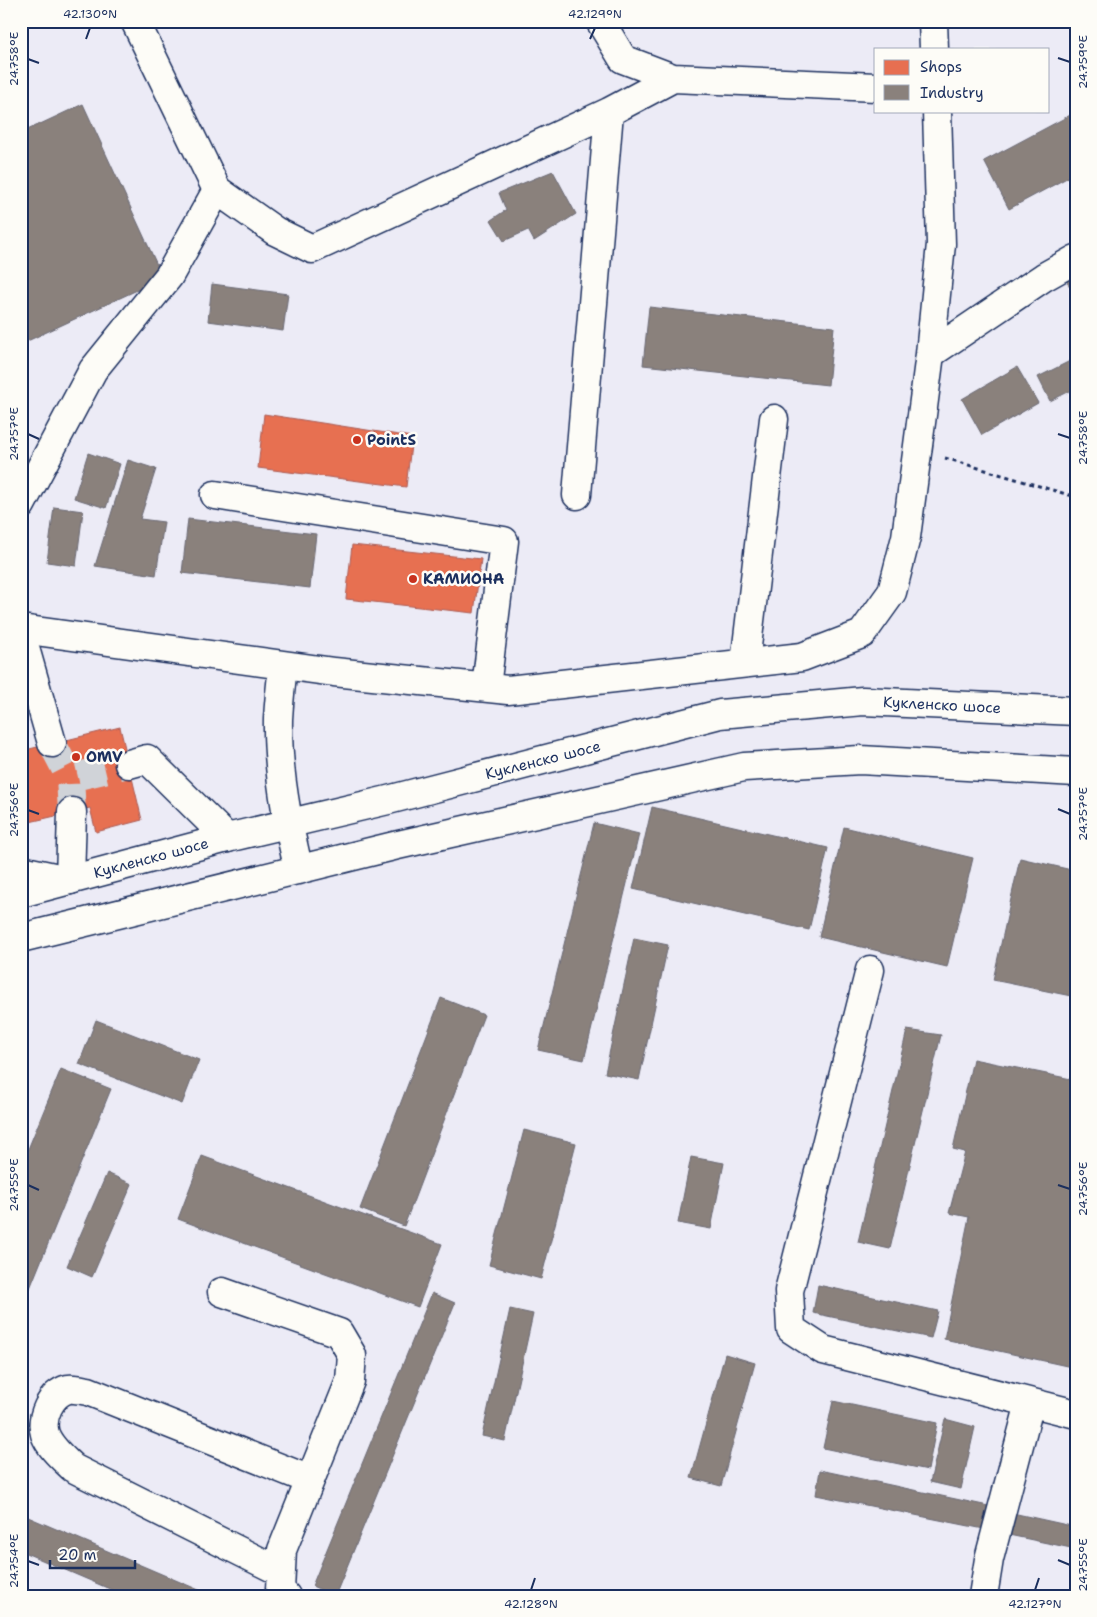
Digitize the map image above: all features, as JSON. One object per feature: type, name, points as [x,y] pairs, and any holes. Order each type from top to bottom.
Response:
[{"type":"main road","points":[[135,21],[217,190],[275,231],[312,249],[609,112],[673,78]]},
{"type":"main road","points":[[600,21],[622,59],[673,78],[874,87]]},
{"type":"main road","points":[[932,21],[934,48]]},
{"type":"main road","points":[[577,495],[609,112]]},
{"type":"main road","points":[[21,629],[283,666],[508,690],[802,658],[862,634],[892,592],[906,537],[916,449],[930,354],[941,244],[938,112]]},
{"type":"main road","points":[[21,505],[93,370],[169,276],[217,190]]},
{"type":"main road","points":[[930,354],[1044,277],[1076,258]]},
{"type":"main road","points":[[745,663],[774,419]]},
{"type":"main road","points":[[215,495],[504,540],[486,687]]},
{"type":"main road","points":[[21,634],[52,743]]},
{"type":"main road","points":[[283,666],[278,720],[287,823],[299,870]]},
{"type":"main road","name":"Кукленско шосе","points":[[21,893],[228,838],[408,795],[720,714],[863,700],[1076,711]]},
{"type":"main road","points":[[129,764],[147,759],[228,838]]},
{"type":"main road","points":[[21,938],[408,843],[744,767],[860,760],[1076,772]]},
{"type":"main road","points":[[21,870],[70,880],[72,812]]},
{"type":"main road","points":[[870,970],[789,1291],[790,1329],[823,1350],[1076,1414]]},
{"type":"main road","points":[[222,1292],[340,1333],[352,1355],[350,1381],[282,1550],[283,1584]]},
{"type":"main road","points":[[283,1584],[73,1468],[55,1449],[45,1434],[44,1412],[54,1398],[68,1389],[88,1391],[310,1480]]},
{"type":"main road","points":[[983,1596],[989,1559],[1030,1403]]},
{"type":"path","points":[[916,449],[1076,497]]},
{"type":"shaded area","points":[[21,21],[1076,21],[1076,1596],[21,1596]]},
{"type":"building: Shops","points":[[264,414],[412,437],[406,487],[258,468]]},
{"type":"building: Shops","name":"КАМИОНА","points":[[352,545],[481,559],[474,613],[346,599]]},
{"type":"building: Shops","points":[[120,727],[142,820],[96,832],[90,808],[21,824],[21,751]]},
{"type":"building: Industry","points":[[869,21],[898,21],[898,23],[869,24]]},
{"type":"building: Industry","points":[[83,104],[163,278],[21,344],[21,133]]},
{"type":"building: Industry","points":[[1076,112],[1076,173],[1009,209],[984,161]]},
{"type":"building: Industry","points":[[553,171],[576,214],[534,241],[528,230],[504,241],[491,220],[506,210],[499,193]]},
{"type":"building: Industry","points":[[1076,277],[1076,299],[1067,281]]},
{"type":"building: Industry","points":[[212,284],[288,294],[283,331],[208,321]]},
{"type":"building: Industry","points":[[649,307],[834,327],[828,385],[643,365]]},
{"type":"building: Industry","points":[[1076,358],[1076,388],[1050,401],[1038,377]]},
{"type":"building: Industry","points":[[1017,367],[1038,403],[982,435],[962,399]]},
{"type":"building: Industry","points":[[88,453],[120,464],[106,508],[74,498]]},
{"type":"building: Industry","points":[[128,460],[156,469],[140,519],[164,522],[156,575],[95,566]]},
{"type":"building: Industry","points":[[54,507],[83,511],[76,566],[47,562]]},
{"type":"building: Industry","points":[[188,519],[316,534],[310,588],[182,573]]},
{"type":"building: Industry","points":[[652,807],[828,848],[809,930],[633,889]]},
{"type":"building: Industry","points":[[594,823],[639,834],[584,1060],[538,1050]]},
{"type":"building: Industry","points":[[844,827],[973,858],[947,967],[819,937]]},
{"type":"building: Industry","points":[[1020,858],[1076,871],[1076,997],[993,980]]},
{"type":"building: Industry","points":[[634,938],[668,945],[639,1080],[605,1073]]},
{"type":"building: Industry","points":[[441,998],[484,1015],[404,1226],[360,1209]]},
{"type":"building: Industry","points":[[96,1020],[199,1060],[182,1104],[79,1064]]},
{"type":"building: Industry","points":[[907,1030],[941,1035],[890,1249],[858,1242]]},
{"type":"building: Industry","points":[[973,1059],[1076,1080],[1076,1368],[944,1339],[969,1217],[949,1213],[965,1152],[953,1149]]},
{"type":"building: Industry","points":[[61,1069],[111,1089],[28,1293],[21,1290],[21,1166]]},
{"type":"building: Industry","points":[[524,1130],[576,1143],[541,1279],[489,1265]]},
{"type":"building: Industry","points":[[202,1156],[442,1244],[418,1307],[178,1219]]},
{"type":"building: Industry","points":[[691,1157],[724,1163],[711,1229],[678,1223]]},
{"type":"building: Industry","points":[[107,1173],[132,1184],[92,1277],[67,1266]]},
{"type":"building: Industry","points":[[818,1285],[938,1311],[931,1338],[813,1313]]},
{"type":"building: Industry","points":[[432,1293],[455,1303],[335,1596],[312,1586]]},
{"type":"building: Industry","points":[[510,1309],[533,1314],[505,1441],[482,1436]]},
{"type":"building: Industry","points":[[725,1354],[755,1363],[721,1486],[691,1478]]},
{"type":"building: Industry","points":[[833,1401],[937,1423],[928,1470],[823,1448]]},
{"type":"building: Industry","points":[[945,1419],[975,1427],[961,1489],[930,1482]]},
{"type":"building: Industry","points":[[820,1470],[993,1507],[989,1530],[816,1495]]},
{"type":"building: Industry","points":[[1008,1512],[1076,1527],[1076,1549],[1004,1534]]},
{"type":"building: Industry","points":[[21,1514],[213,1596],[126,1596],[21,1551]]},
{"type":"tunnel","points":[[52,743],[70,778]]},
{"type":"tunnel","points":[[72,812],[70,778],[129,764]]},
{"type":"place","name":"PointS","points":[[357,440]]},
{"type":"place","name":"КАМИОНА","points":[[413,579]]},
{"type":"place","name":"OMV","points":[[76,757]]}]
